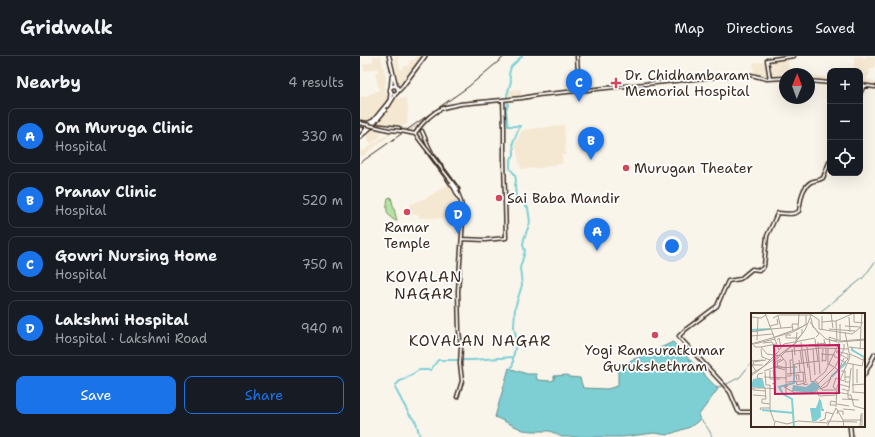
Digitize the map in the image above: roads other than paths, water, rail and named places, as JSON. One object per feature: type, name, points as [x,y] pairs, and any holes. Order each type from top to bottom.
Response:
[{"type":"main road","points":[[389,56],[397,92]]},
{"type":"main road","points":[[361,136],[365,134],[368,127],[378,119],[425,56]]},
{"type":"main road","points":[[361,136],[390,100],[392,78],[391,66]]},
{"type":"main road","points":[[391,88],[405,83]]},
{"type":"main road","points":[[391,91],[392,93],[397,92]]},
{"type":"main road","points":[[865,373],[875,354]]},
{"type":"main road","points":[[850,427],[851,437]]},
{"type":"street","points":[[577,56],[580,91]]},
{"type":"street","points":[[770,79],[767,60],[794,56]]},
{"type":"street","points":[[415,134],[420,126],[434,113],[441,109],[460,104],[485,103],[538,95],[737,75],[751,75],[764,79],[779,78]]},
{"type":"street","points":[[815,82],[827,83]]},
{"type":"street","points":[[864,86],[875,87]]},
{"type":"street","points":[[462,239],[485,240],[506,238],[504,127],[506,100]]},
{"type":"street","points":[[378,119],[377,124],[379,126]]},
{"type":"street","points":[[360,123],[368,123],[374,120]]},
{"type":"street","points":[[360,123],[415,134],[452,182],[458,191],[462,203]]},
{"type":"street","points":[[360,123],[368,127],[374,125],[399,128]]},
{"type":"street","points":[[422,131],[427,144],[456,186],[462,200],[463,220],[458,291],[461,347],[460,364],[462,381],[457,397]]},
{"type":"street","points":[[427,144],[424,148],[454,188],[462,203]]},
{"type":"street","points":[[751,412],[738,412],[730,392],[680,338],[680,335],[717,306],[728,282],[740,279],[752,269],[762,269],[764,266],[768,236],[777,214],[794,214],[798,212],[803,190],[806,185],[821,180],[827,168]]},
{"type":"water","points":[[673,342],[718,389],[698,416],[701,419],[690,427],[667,435],[654,433],[622,437],[562,437],[550,431],[523,430],[495,417],[509,368],[527,374],[536,374],[537,380],[551,381],[554,380],[554,376],[568,375],[569,377],[580,378],[583,388],[607,389],[618,386],[618,369],[625,367],[631,360]]},
{"type":"waterway","points":[[420,437],[416,422],[409,414],[395,388],[400,381],[419,370],[431,370],[438,360],[473,360],[513,357],[517,341],[514,327],[515,308],[522,285],[520,268],[525,251],[523,245],[524,239],[530,222],[528,208],[516,198],[516,180],[515,175],[510,168],[510,163],[512,157],[514,156],[513,142],[520,126],[508,126],[506,109],[508,105],[507,95],[511,81],[509,74],[511,67],[522,56]]},
{"type":"waterway","points":[[817,313],[863,278],[875,262]]},
{"type":"waterway","points":[[511,369],[513,357]]},
{"type":"waterway","points":[[717,388],[740,377],[751,363]]},
{"type":"waterway","points":[[700,419],[707,427],[712,437]]},
{"type":"tunnel","points":[[399,128],[411,129],[417,126],[420,127],[422,131]]},
{"type":"railway","points":[[360,163],[468,87],[505,56]]},
{"type":"place","name":"Dr. Chidhambaram Memorial Hospital","points":[[616,83]]},
{"type":"place","name":"Gowri Nursing Home","points":[[579,102]]},
{"type":"place","name":"Pranav Clinic","points":[[591,160]]},
{"type":"place","name":"Murugan Theater","points":[[626,168]]},
{"type":"place","name":"Sai Baba Mandir","points":[[499,198]]},
{"type":"place","name":"Ramar Temple","points":[[407,212]]},
{"type":"place","name":"Lakshmi Hospital","points":[[458,234]]},
{"type":"place","name":"Om Muruga Clinic","points":[[597,251]]},
{"type":"place","name":"Yogi Ramsuratkumar Gurukshethram","points":[[655,335]]},
{"type":"district","name":"KOVALAN NAGAR","points":[[424,286]]},
{"type":"district","name":"KOVALAN NAGAR","points":[[480,341]]}]
